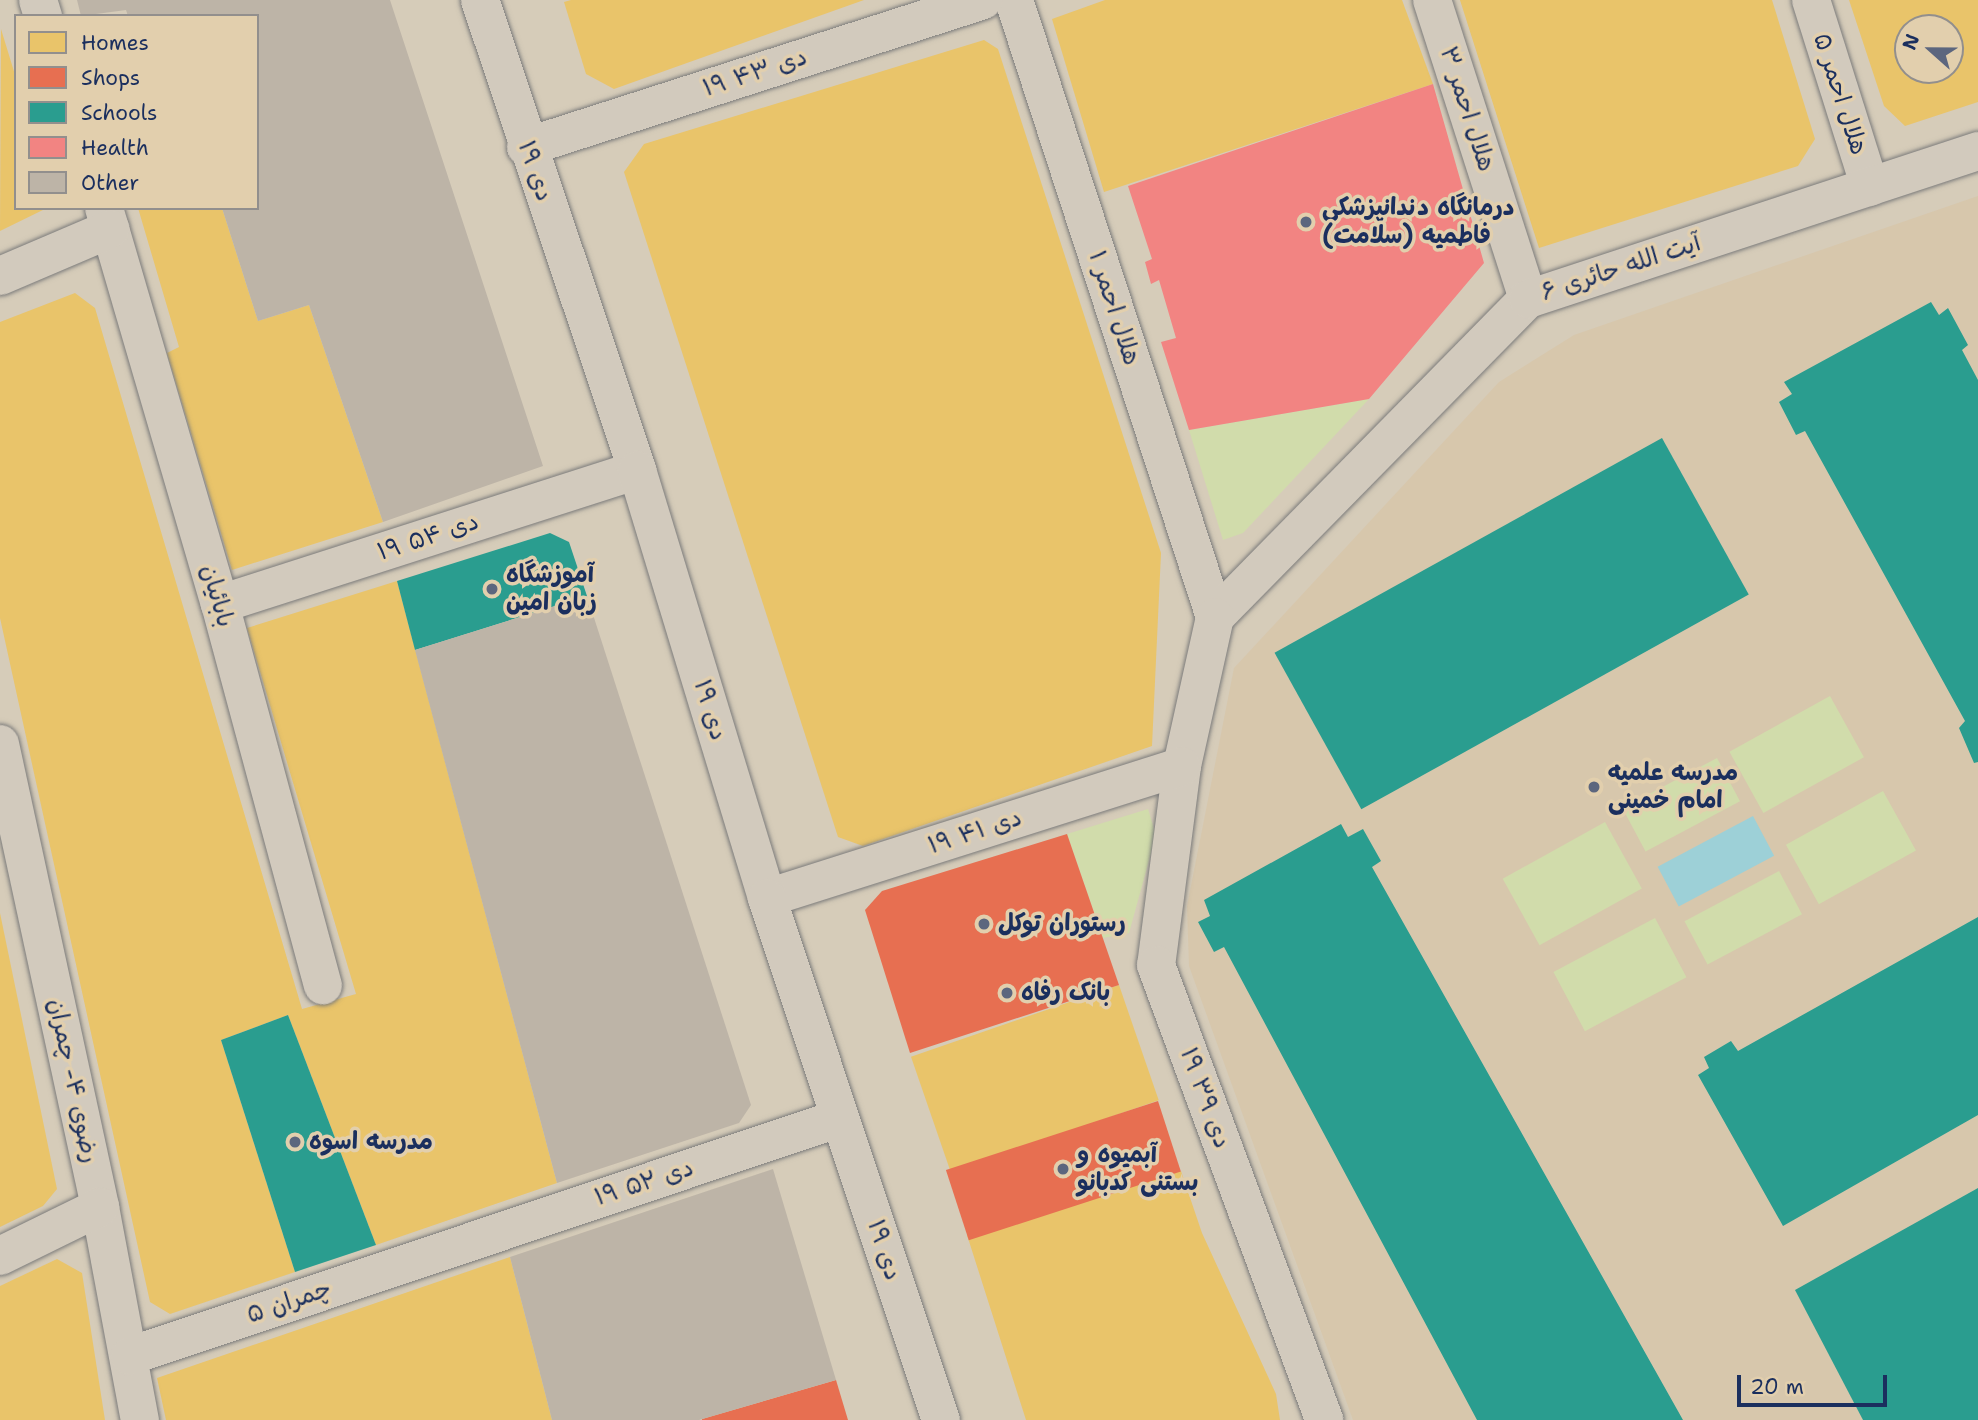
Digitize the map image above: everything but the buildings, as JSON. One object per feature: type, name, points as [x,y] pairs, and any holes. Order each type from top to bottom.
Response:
[{"type":"street","name":"۱۹ دی","points":[[480,0],[526,147],[637,470],[767,898],[941,1420]]},
{"type":"street","name":"۱۹ دی ۴۳","points":[[526,147],[984,0]]},
{"type":"street","name":"هلال احمر ۱","points":[[1014,0],[1215,617]]},
{"type":"street","name":"هلال احمر ۳","points":[[1432,0],[1528,299]]},
{"type":"street","name":"هلال احمر ۵","points":[[1811,0],[1870,187]]},
{"type":"street","name":"آیت الله حائری ۶","points":[[1215,617],[1528,299],[1978,151]]},
{"type":"street","points":[[0,276],[107,219]]},
{"type":"street","name":"بابائیان","points":[[107,219],[220,604],[323,985]]},
{"type":"street","name":"۱۹ دی ۵۴","points":[[220,604],[637,470]]},
{"type":"street","name":"۱۹ دی ۳۹","points":[[1215,617],[1182,766],[1156,965],[1324,1420]]},
{"type":"street","name":"رضوی ۴- چمران","points":[[1,755],[100,1207],[140,1420]]},
{"type":"street","name":"۱۹ دی ۴۱","points":[[767,898],[1182,766]]},
{"type":"street","name":"۱۹ دی ۵۲","points":[[447,1248],[840,1118]]},
{"type":"street","points":[[0,1256],[100,1207]]},
{"type":"street","name":"چمران ۵","points":[[130,1356],[447,1248]]},
{"type":"shaded area","name":"مدرسه علمیه امام خمینی","points":[[1978,196],[1978,1420],[1353,1420],[1189,966],[1187,906],[1234,668],[1499,382],[1574,335]]},
{"type":"green space","points":[[1369,399],[1243,533],[1223,540],[1189,430]]},
{"type":"green space","points":[[1830,696],[1864,757],[1763,813],[1729,752]]},
{"type":"green space","points":[[1717,758],[1740,801],[1646,851],[1623,808]]},
{"type":"green space","points":[[1883,791],[1916,850],[1819,904],[1786,845]]},
{"type":"green space","points":[[1148,809],[1156,835],[1129,933],[1103,938],[1067,834]]},
{"type":"green space","points":[[1605,822],[1642,888],[1540,945],[1503,879]]},
{"type":"green space","points":[[1779,871],[1802,914],[1708,964],[1685,921]]},
{"type":"green space","points":[[1655,918],[1686,977],[1585,1031],[1553,972]]},
{"type":"water","points":[[1753,816],[1774,856],[1679,906],[1658,867]]},
{"type":"place","name":"درمانگاه دندانپزشکی فاطمیه (سلامت)","points":[[1306,222]]},
{"type":"place","name":"آموزشگاه زبان امین","points":[[492,589]]},
{"type":"place","name":"مدرسه علمیه امام خمینی","points":[[1594,787]]},
{"type":"place","name":"رستوران توکل","points":[[984,924]]},
{"type":"place","name":"بانک رفاه","points":[[1007,993]]},
{"type":"place","name":"مدرسه اسوه","points":[[295,1142]]},
{"type":"place","name":"آبمیوه و بستنی کدبانو","points":[[1063,1169]]}]
